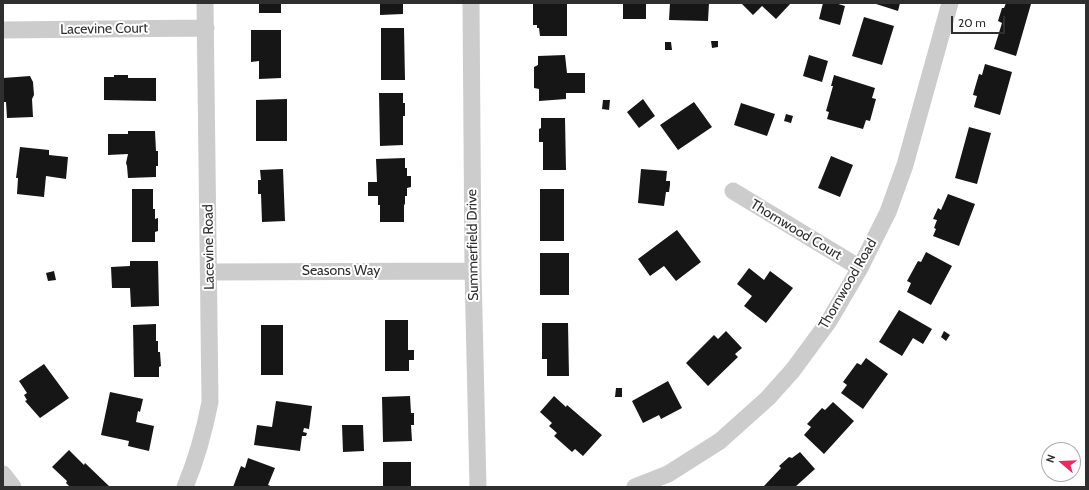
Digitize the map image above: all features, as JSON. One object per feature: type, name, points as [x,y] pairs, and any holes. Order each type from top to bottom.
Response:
[{"type":"street","name":"Lacevine Road","points":[[185,487],[197,460],[210,402],[205,3]]},
{"type":"street","name":"Summerfield Drive","points":[[471,3],[473,271],[478,487]]},
{"type":"street","name":"Thornwood Road","points":[[635,487],[668,474],[720,441],[768,398],[793,370],[829,321],[860,268],[888,212],[905,165],[950,3]]},
{"type":"street","name":"Lacevine Court","points":[[3,30],[206,28]]},
{"type":"street","name":"Thornwood Court","points":[[733,191],[860,268]]},
{"type":"street","name":"Seasons Way","points":[[209,272],[473,271]]},
{"type":"street","points":[[3,474],[14,487]]},
{"type":"building","points":[[259,3],[281,3],[281,13],[259,13]]},
{"type":"building","points":[[380,3],[403,3],[403,14],[380,15]]},
{"type":"building","points":[[533,3],[567,3],[567,36],[540,36],[539,28],[537,28],[537,25],[533,25]]},
{"type":"building","points":[[623,3],[646,3],[646,19],[623,19]]},
{"type":"building","points":[[670,3],[709,3],[708,21],[669,20]]},
{"type":"building","points":[[741,3],[791,3],[776,19],[762,6],[753,15]]},
{"type":"building","points":[[823,3],[835,3],[845,6],[840,25],[819,19]]},
{"type":"building","points":[[873,3],[900,3],[898,11]]},
{"type":"building","points":[[1006,3],[1031,4],[1016,56],[994,49],[1002,23],[998,21],[1002,8],[1004,8]]},
{"type":"building","points":[[864,17],[894,26],[882,65],[852,56]]},
{"type":"building","points":[[381,28],[404,28],[405,80],[381,80]]},
{"type":"building","points":[[251,30],[281,30],[281,78],[259,79],[259,61],[251,62]]},
{"type":"building","points":[[711,41],[718,41],[718,47],[712,48]]},
{"type":"building","points":[[665,42],[671,42],[672,50],[665,50]]},
{"type":"building","points":[[565,55],[567,73],[585,73],[585,93],[566,93],[566,99],[539,101],[539,89],[534,88],[534,67],[538,65],[538,56]]},
{"type":"building","points":[[809,55],[828,61],[822,82],[803,76]]},
{"type":"building","points":[[985,64],[1012,72],[1000,115],[974,107],[977,96],[973,95],[974,91],[979,74],[982,75]]},
{"type":"building","points":[[114,75],[128,75],[128,78],[156,78],[156,101],[104,100],[104,77],[114,77]]},
{"type":"building","points":[[834,75],[875,88],[872,98],[876,99],[870,121],[866,120],[863,129],[827,119],[829,112],[826,111],[833,86],[831,86]]},
{"type":"building","points":[[30,76],[33,82],[34,95],[32,99],[33,117],[7,118],[6,102],[3,102],[3,78]]},
{"type":"building","points":[[379,93],[403,93],[405,116],[403,116],[403,145],[380,146]]},
{"type":"building","points":[[287,99],[287,141],[256,141],[256,100]]},
{"type":"building","points":[[643,99],[655,116],[639,128],[627,112]]},
{"type":"building","points":[[603,100],[610,100],[609,110],[602,109]]},
{"type":"building","points":[[694,102],[712,127],[678,150],[660,125]]},
{"type":"building","points":[[741,103],[775,114],[767,136],[734,125]]},
{"type":"building","points":[[786,114],[793,116],[791,123],[784,121]]},
{"type":"building","points":[[541,118],[565,118],[566,170],[543,170],[543,142],[539,142]]},
{"type":"building","points":[[969,127],[991,133],[977,184],[955,178]]},
{"type":"building","points":[[128,131],[155,131],[156,151],[158,151],[156,177],[128,178],[126,163],[128,154],[108,155],[108,134],[128,134]]},
{"type":"building","points":[[20,147],[49,150],[49,155],[68,157],[66,179],[46,176],[44,197],[17,194],[18,178],[16,178]]},
{"type":"building","points":[[831,156],[853,165],[840,197],[818,188]]},
{"type":"building","points":[[405,158],[407,176],[411,176],[411,187],[407,188],[407,196],[405,196],[404,222],[380,222],[380,205],[378,205],[378,196],[368,196],[368,182],[377,182],[376,159]]},
{"type":"building","points":[[283,169],[285,221],[262,222],[261,194],[258,194],[258,180],[261,180],[260,170]]},
{"type":"building","points":[[641,169],[667,171],[666,181],[670,181],[670,185],[669,192],[666,192],[664,206],[638,203]]},
{"type":"building","points":[[132,189],[153,189],[153,209],[155,209],[155,219],[158,218],[158,231],[155,232],[155,242],[132,242]]},
{"type":"building","points":[[540,189],[564,189],[564,241],[540,241]]},
{"type":"building","points":[[948,194],[975,204],[959,246],[933,236],[936,229],[934,228],[937,220],[933,219],[938,208],[941,210]]},
{"type":"building","points":[[677,230],[701,262],[676,281],[664,266],[650,276],[638,259]]},
{"type":"building","points":[[926,252],[952,266],[931,305],[907,292],[911,283],[907,281],[918,261],[921,262]]},
{"type":"building","points":[[540,253],[569,253],[569,295],[540,295]]},
{"type":"building","points":[[130,261],[158,261],[159,306],[131,307],[130,288],[112,288],[111,267],[130,266]]},
{"type":"building","points":[[749,268],[764,280],[770,271],[793,288],[766,323],[744,306],[752,296],[737,284]]},
{"type":"building","points":[[54,271],[56,280],[48,281],[46,273]]},
{"type":"building","points":[[899,310],[932,329],[923,344],[913,338],[902,356],[879,342]]},
{"type":"building","points":[[385,320],[408,320],[408,350],[414,350],[414,360],[409,360],[409,371],[385,371]]},
{"type":"building","points":[[542,323],[568,323],[569,376],[547,376],[547,359],[542,359]]},
{"type":"building","points":[[156,324],[156,341],[158,341],[158,352],[160,352],[161,366],[159,367],[159,377],[134,377],[133,325]]},
{"type":"building","points":[[261,325],[283,325],[283,375],[261,375]]},
{"type":"building","points":[[726,331],[742,348],[735,354],[738,357],[708,386],[686,363],[714,335],[718,339]]},
{"type":"building","points":[[944,331],[950,335],[946,341],[941,337]]},
{"type":"building","points":[[866,358],[888,374],[863,409],[841,393],[847,385],[843,382],[857,363],[861,365]]},
{"type":"building","points":[[44,364],[69,398],[40,418],[25,401],[27,400],[24,395],[27,393],[19,381]]},
{"type":"building","points":[[668,381],[682,408],[661,419],[659,415],[643,423],[632,401]]},
{"type":"building","points":[[616,388],[622,388],[622,397],[615,397]]},
{"type":"building","points":[[110,392],[143,399],[140,412],[138,411],[136,422],[154,426],[149,451],[128,446],[129,441],[101,435]]},
{"type":"building","points":[[410,396],[411,413],[414,413],[414,425],[411,425],[412,441],[383,442],[382,397]]},
{"type":"building","points":[[554,396],[566,407],[567,405],[602,435],[583,456],[575,449],[572,452],[554,436],[557,433],[549,426],[552,423],[540,412]]},
{"type":"building","points":[[276,401],[312,406],[309,429],[304,428],[303,432],[307,433],[306,436],[302,436],[300,451],[254,445],[257,425],[272,427]]},
{"type":"building","points":[[833,402],[854,421],[824,454],[804,435],[811,427],[807,424],[822,408],[825,410]]},
{"type":"building","points":[[342,425],[363,425],[364,451],[343,452]]},
{"type":"building","points":[[69,450],[110,487],[70,487],[66,483],[67,481],[52,467]]},
{"type":"building","points":[[800,452],[815,469],[795,487],[764,486],[781,468],[779,466],[789,457],[792,458]]},
{"type":"building","points":[[248,458],[275,468],[268,485],[273,487],[233,487],[241,466],[245,468]]},
{"type":"building","points":[[383,462],[411,462],[411,487],[383,487]]}]
